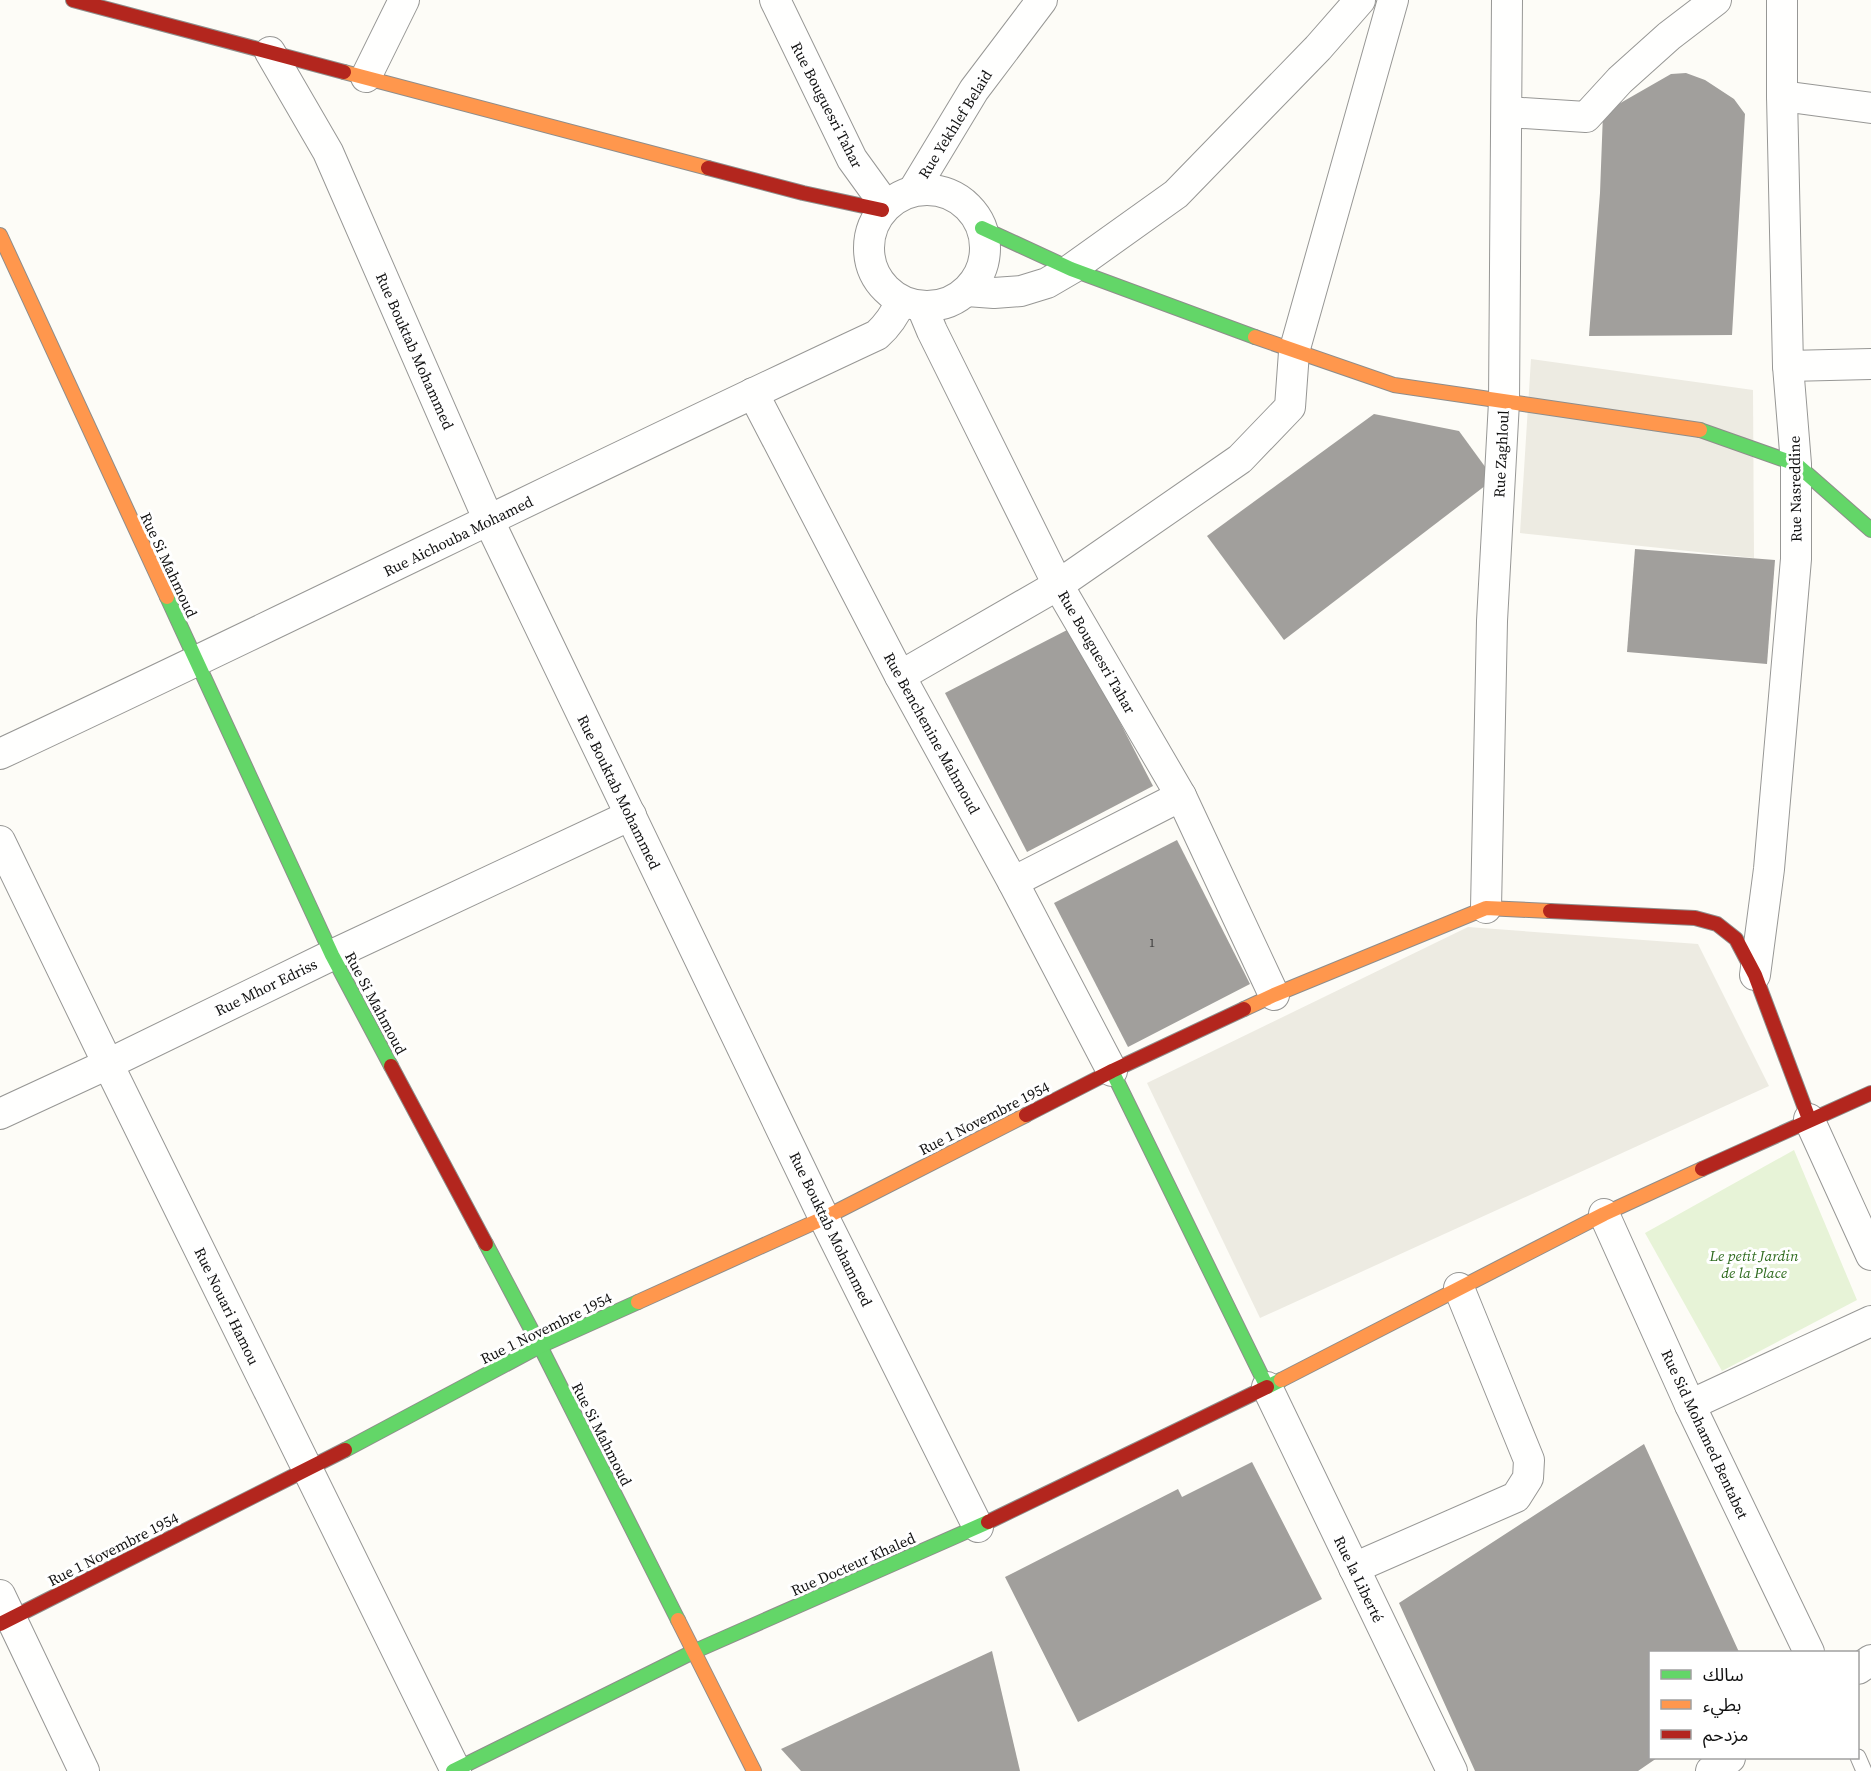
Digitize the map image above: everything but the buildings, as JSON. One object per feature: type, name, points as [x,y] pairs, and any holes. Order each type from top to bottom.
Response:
[{"type":"street","points":[[73,0],[803,193],[884,208]]},
{"type":"street","points":[[366,77],[404,0]]},
{"type":"street","name":"Rue Bouguesri Tahar","points":[[775,0],[852,159],[884,208]]},
{"type":"street","name":"Rue Yekhlef Belaid","points":[[913,191],[974,90],[1042,0]]},
{"type":"street","points":[[967,291],[994,293],[1021,291],[1047,283],[1071,269],[1176,194],[1318,48],[1360,0]]},
{"type":"street","points":[[900,676],[1058,585],[1240,459],[1290,407],[1294,352],[1393,0]]},
{"type":"street","name":"Rue Zaghloul","points":[[1486,908],[1492,621],[1504,402],[1507,0]]},
{"type":"street","points":[[1507,112],[1586,117],[1620,80],[1669,36],[1716,0]]},
{"type":"street","name":"Rue Nasreddine","points":[[1755,975],[1769,869],[1796,558],[1796,464],[1788,366],[1782,0]]},
{"type":"street","name":"Rue Bouktab Mohammed","points":[[270,52],[328,152],[489,521],[824,1218],[978,1527]]},
{"type":"street","points":[[1782,96],[1871,108]]},
{"type":"street","points":[[930,190],[947,193],[962,201],[974,213],[982,228],[985,241],[982,268],[967,291],[939,306],[912,304],[886,291],[869,260],[868,242],[873,225],[884,208],[899,197],[913,191],[930,190]]},
{"type":"street","points":[[982,228],[1071,269],[1294,352],[1394,386],[1699,430],[1796,464],[1871,530]]},
{"type":"street","name":"Rue Si Mahmoud","points":[[0,236],[332,955],[540,1346],[754,1771]]},
{"type":"street","name":"Rue Bouguesri Tahar","points":[[912,304],[932,331],[1058,585],[1181,796],[1274,995]]},
{"type":"street","name":"Rue Aichouba Mohamed","points":[[0,754],[196,663],[876,335],[888,326],[896,314],[912,304]]},
{"type":"street","points":[[1788,366],[1871,364]]},
{"type":"street","name":"Rue Benchenine Mahmoud","points":[[753,393],[900,676],[1013,882],[1112,1071]]},
{"type":"street","points":[[1013,882],[1181,796]]},
{"type":"street","name":"Rue Mhor Edriss","points":[[0,1114],[631,815]]},
{"type":"street","name":"Rue Nouari Hamou","points":[[0,841],[455,1770]]},
{"type":"street","points":[[1486,908],[1695,918],[1717,924],[1736,939],[1755,975],[1809,1119],[1871,1255]]},
{"type":"street","name":"Rue 1 Novembre 1954","points":[[4,1612],[308,1470],[540,1346],[824,1218],[1112,1071],[1274,995],[1486,908]]},
{"type":"street","points":[[1112,1071],[1267,1387]]},
{"type":"street","name":"Rue Docteur Khaled","points":[[455,1770],[693,1652],[978,1527],[1267,1387],[1604,1214],[1809,1119],[1871,1093]]},
{"type":"street","name":"Rue Sid Mohamed Bentabet","points":[[1604,1214],[1690,1404],[1808,1651]]},
{"type":"street","points":[[1354,1568],[1516,1497],[1528,1478],[1529,1460],[1459,1288]]},
{"type":"street","points":[[1690,1404],[1871,1321]]},
{"type":"street","name":"Rue la Liberté","points":[[1267,1387],[1452,1771]]},
{"type":"street","points":[[4,1612],[84,1771]]},
{"type":"street","points":[[1711,1771],[1729,1759]]},
{"type":"green space","name":"Le petit Jardin de la Place","points":[[1794,1150],[1857,1300],[1722,1371],[1645,1233]]},
{"type":"shaded area","points":[[1531,359],[1753,390],[1754,558],[1520,533]]},
{"type":"shaded area","points":[[1468,927],[1698,944],[1769,1086],[1260,1318],[1147,1083]]},
{"type":"traffic: fast","points":[[982,228],[1071,269],[1255,337]]},
{"type":"traffic: fast","points":[[1700,430],[1796,464],[1871,530]]},
{"type":"traffic: fast","points":[[167,597],[332,955],[391,1066]]},
{"type":"traffic: fast","points":[[1112,1071],[1267,1387],[1281,1380]]},
{"type":"traffic: fast","points":[[486,1244],[678,1620]]},
{"type":"traffic: fast","points":[[345,1450],[540,1346],[638,1302]]},
{"type":"traffic: fast","points":[[453,1771],[693,1652],[988,1522]]},
{"type":"traffic: slow","points":[[344,72],[708,168]]},
{"type":"traffic: slow","points":[[0,235],[167,597]]},
{"type":"traffic: slow","points":[[1255,337],[1394,385],[1700,430]]},
{"type":"traffic: slow","points":[[1244,1009],[1486,908],[1550,911]]},
{"type":"traffic: slow","points":[[638,1302],[824,1218],[1026,1115]]},
{"type":"traffic: slow","points":[[1281,1380],[1604,1214],[1702,1169]]},
{"type":"traffic: slow","points":[[678,1620],[754,1771]]},
{"type":"traffic: jam","points":[[73,0],[344,72]]},
{"type":"traffic: jam","points":[[708,168],[803,193],[882,210]]},
{"type":"traffic: jam","points":[[1550,911],[1695,918],[1717,924],[1736,939],[1755,975],[1809,1119]]},
{"type":"traffic: jam","points":[[1026,1115],[1112,1071],[1244,1009]]},
{"type":"traffic: jam","points":[[391,1066],[486,1244]]},
{"type":"traffic: jam","points":[[1702,1169],[1871,1093]]},
{"type":"traffic: jam","points":[[988,1522],[1267,1387]]},
{"type":"traffic: jam","points":[[0,1624],[345,1450]]}]
